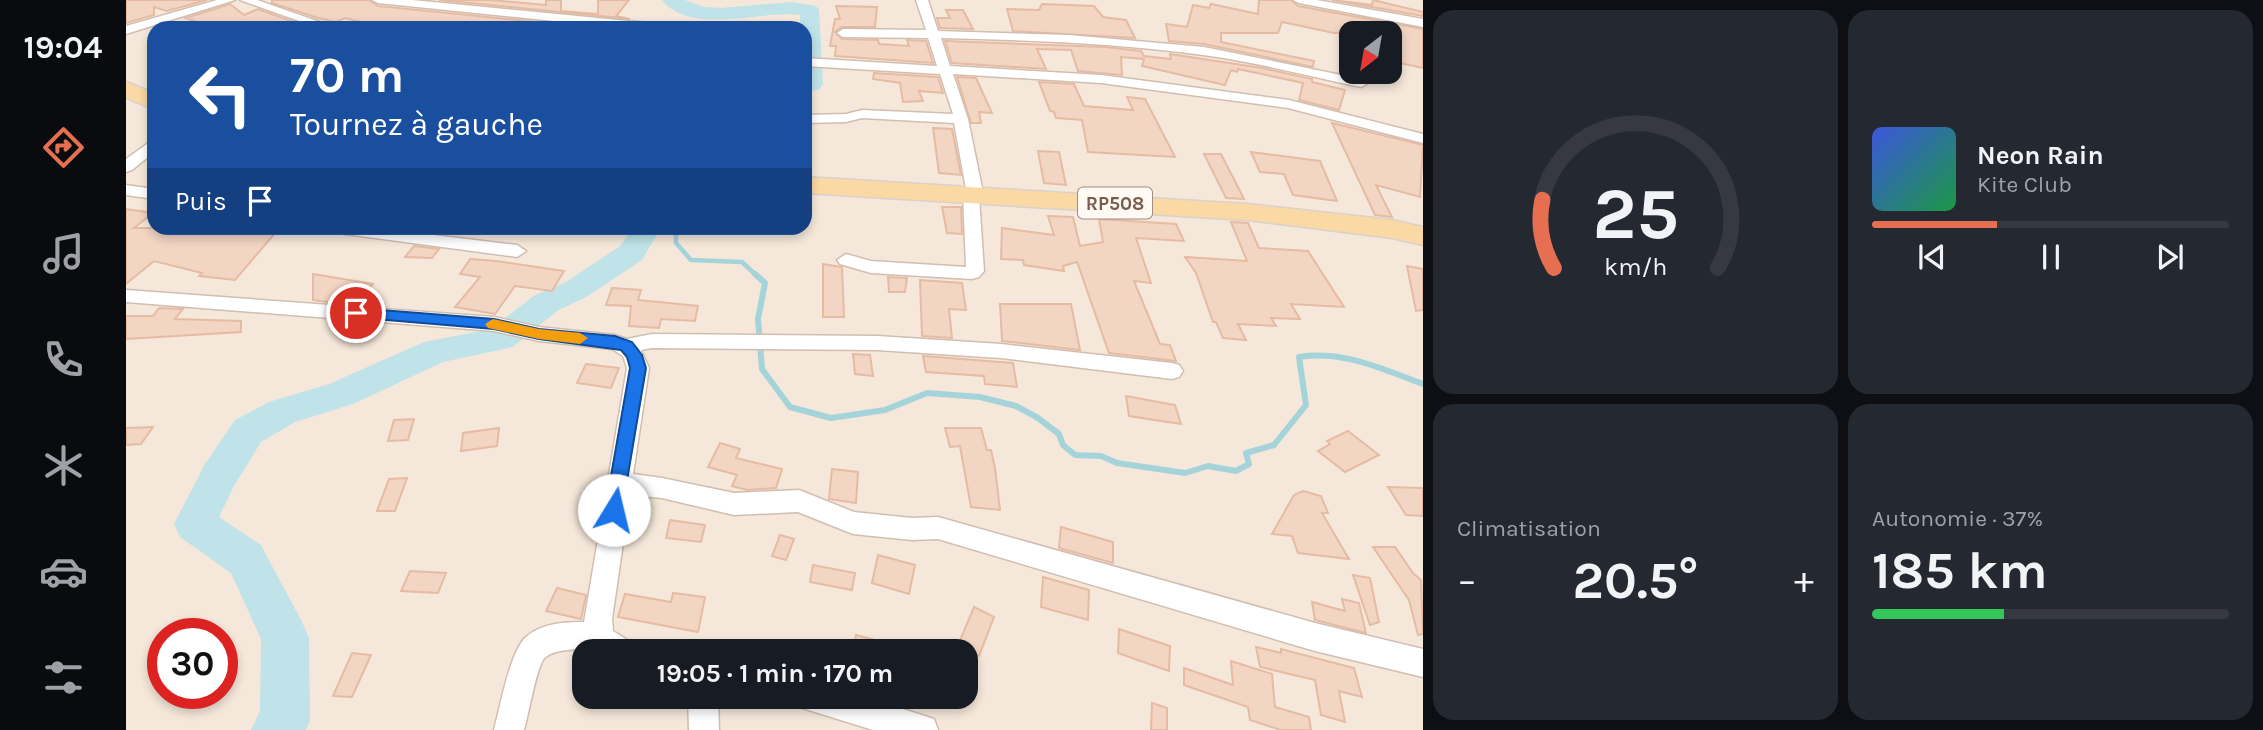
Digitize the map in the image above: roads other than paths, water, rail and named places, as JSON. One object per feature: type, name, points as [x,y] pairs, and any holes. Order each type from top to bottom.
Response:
[{"type":"main road","points":[[126,89],[147,99]]},
{"type":"main road","name":"RP508","points":[[812,185],[973,193],[1247,212],[1392,229],[1423,236]]},
{"type":"street","points":[[157,21],[229,0]]},
{"type":"street","points":[[246,0],[310,21]]},
{"type":"street","points":[[377,0],[588,21]]},
{"type":"street","points":[[846,260],[871,267],[972,273],[975,271],[973,193],[961,120],[922,0]]},
{"type":"street","points":[[1299,0],[1423,23]]},
{"type":"street","points":[[126,30],[147,24]]},
{"type":"street","points":[[843,33],[935,34],[1205,51],[1339,78]]},
{"type":"street","points":[[812,62],[1101,79],[1289,104],[1423,139]]},
{"type":"street","points":[[812,119],[846,118],[862,114],[961,120]]},
{"type":"street","points":[[126,167],[147,150]]},
{"type":"street","points":[[126,190],[147,193]]},
{"type":"street","points":[[392,235],[517,251]]},
{"type":"street","points":[[126,296],[494,324],[539,334],[615,342],[626,346],[635,355],[638,368],[618,483],[609,639]]},
{"type":"street","points":[[626,346],[652,341],[877,343],[1001,351],[1172,371]]},
{"type":"street","points":[[618,483],[662,488],[734,504],[799,501],[853,523],[912,529],[938,528],[1315,637],[1423,663]]},
{"type":"street","points":[[509,730],[530,654],[535,645],[543,639],[572,641]]},
{"type":"street","points":[[703,709],[704,730]]},
{"type":"street","points":[[853,709],[923,730]]},
{"type":"waterway","points":[[671,0],[687,9],[704,13],[721,14],[774,8],[809,10],[809,21]]},
{"type":"waterway","points":[[277,730],[285,720],[285,638],[246,559],[195,524],[219,476],[248,431],[282,412],[340,394],[436,351],[501,339],[546,303],[577,289],[631,253],[643,235]]},
{"type":"waterway","points":[[676,235],[676,243],[691,260],[742,262],[757,276]]},
{"type":"waterway","points":[[755,274],[765,283],[758,319],[762,369],[790,407],[831,418],[885,410],[927,393],[980,397],[1016,406],[1038,418],[1059,434],[1063,445],[1075,455],[1101,456],[1117,463],[1185,473],[1208,466],[1236,471],[1249,464],[1246,453],[1274,445],[1306,405],[1299,357],[1331,356],[1347,359],[1423,384]]}]
